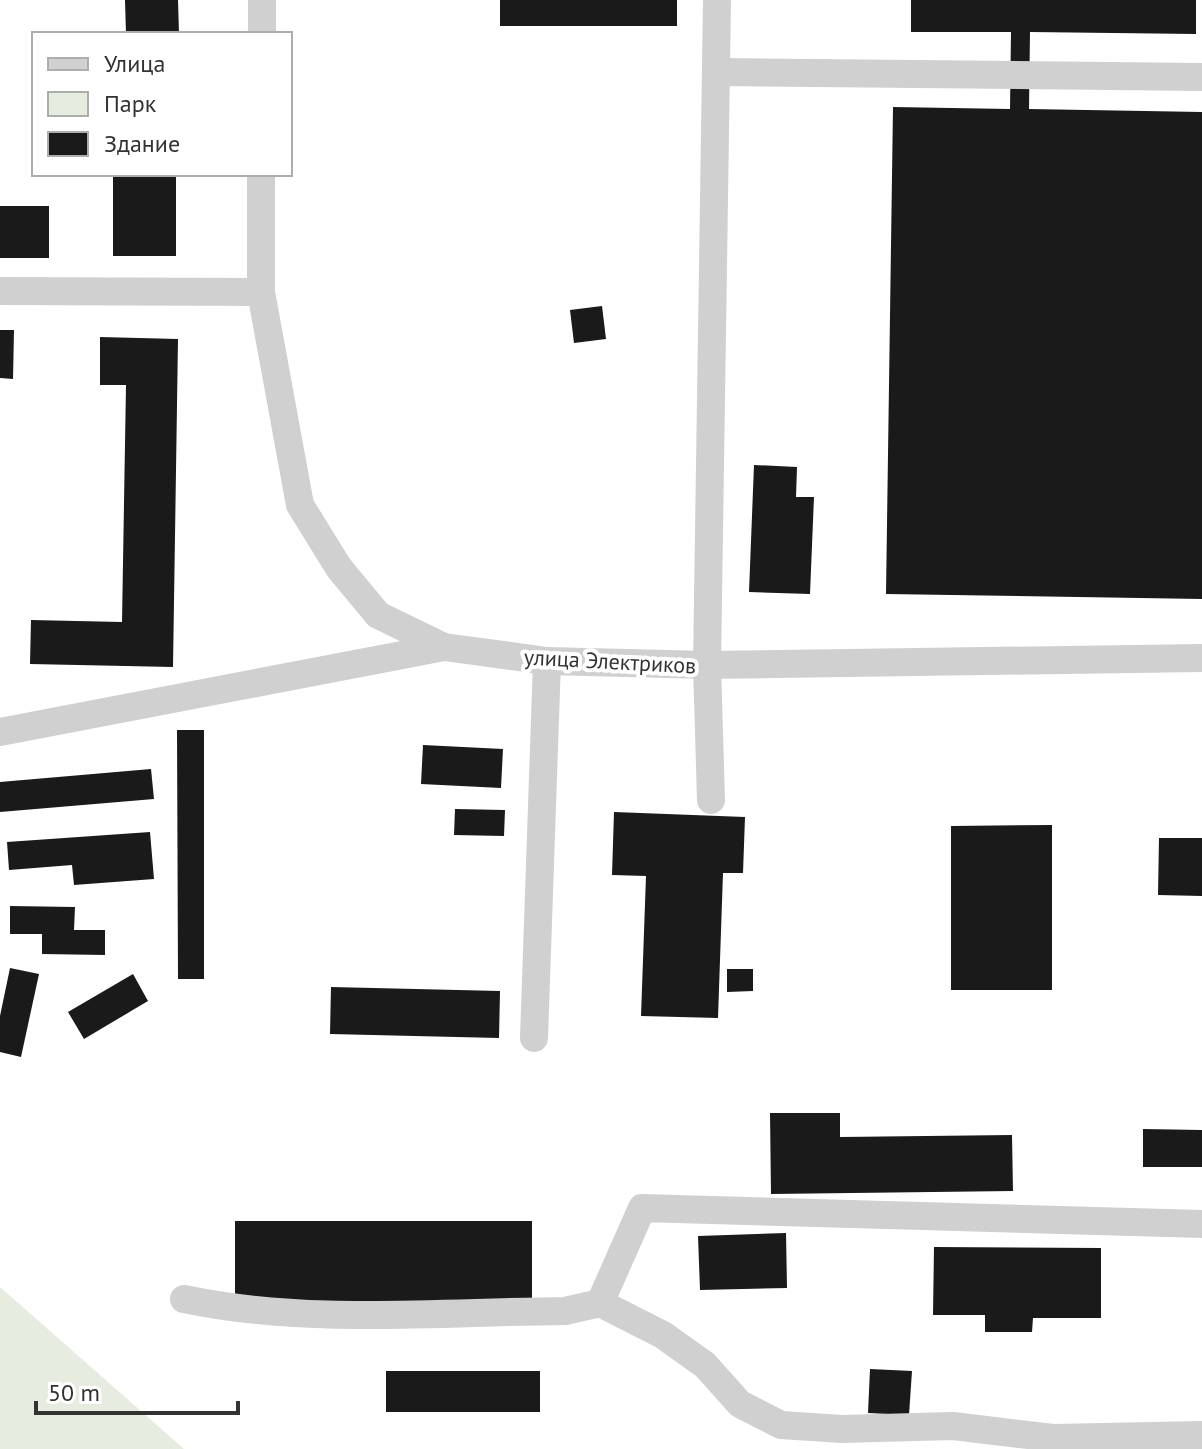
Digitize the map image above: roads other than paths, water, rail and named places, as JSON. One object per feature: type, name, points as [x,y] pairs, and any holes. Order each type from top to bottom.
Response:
[{"type":"street","points":[[262,0],[262,32]]},
{"type":"street","points":[[711,800],[707,665],[717,0]]},
{"type":"street","points":[[716,72],[1202,77]]},
{"type":"street","name":"улица Электриков","points":[[261,176],[261,292],[300,505],[339,568],[378,615],[444,647],[547,661],[707,665],[1202,658]]},
{"type":"street","points":[[0,291],[261,292]]},
{"type":"street","points":[[0,732],[444,647]]},
{"type":"street","points":[[534,1038],[547,661]]},
{"type":"street","points":[[600,1303],[642,1208],[1202,1224]]},
{"type":"street","points":[[184,1299],[229,1309],[302,1313],[565,1311],[600,1303],[663,1335],[705,1365],[740,1404],[781,1425],[842,1429],[953,1426],[1053,1438],[1202,1435]]}]
